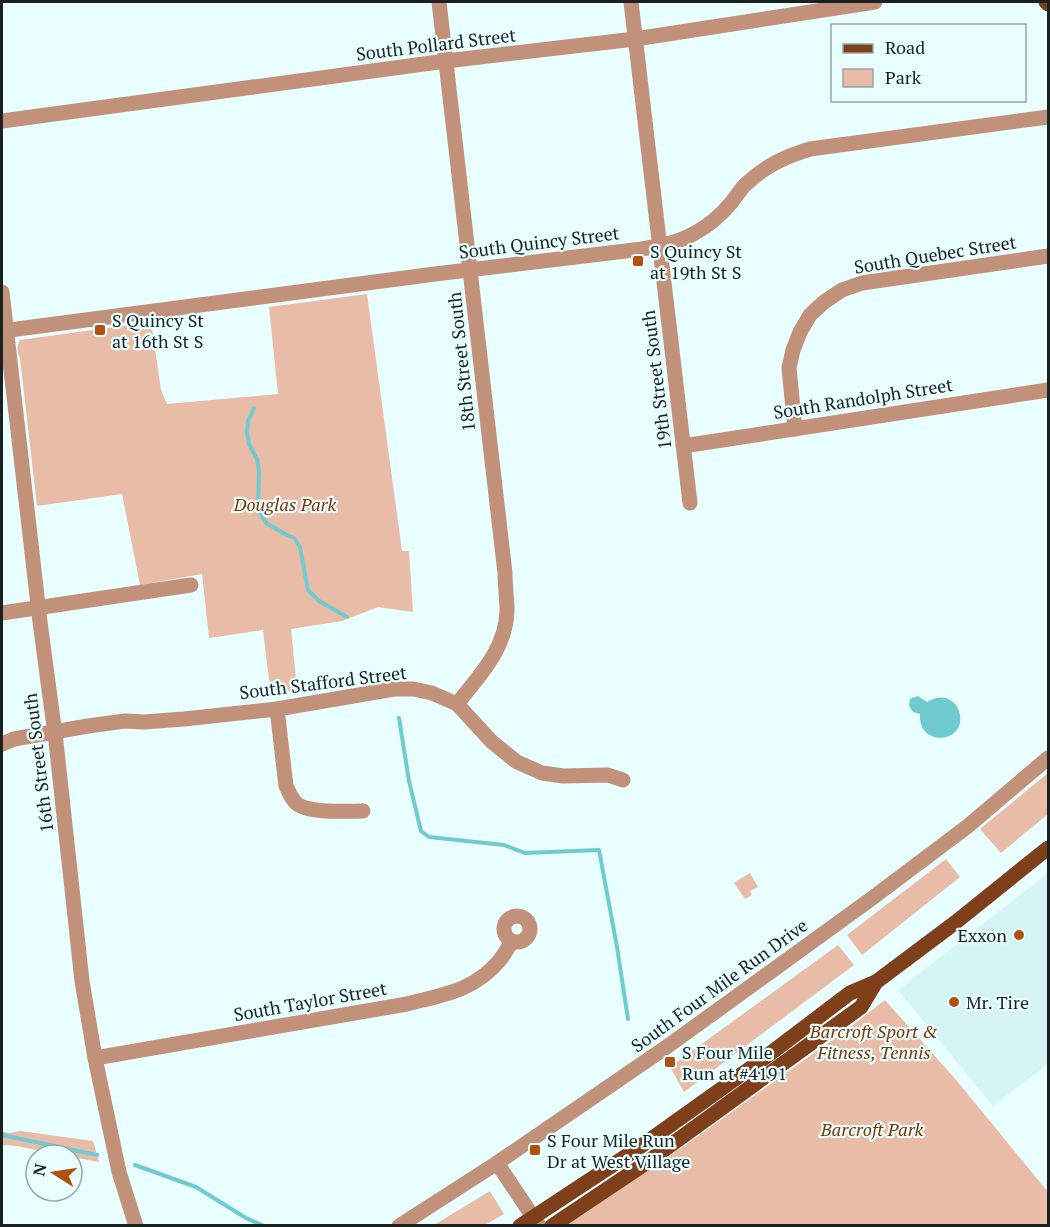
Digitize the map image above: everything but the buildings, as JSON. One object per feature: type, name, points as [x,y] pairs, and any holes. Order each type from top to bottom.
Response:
[{"type":"main road","points":[[531,1223],[759,1062],[850,993],[876,982],[956,922],[1048,848]]},
{"type":"main road","points":[[552,1226],[646,1163],[861,1007],[876,982]]},
{"type":"street","name":"18th Street South","points":[[440,2],[507,612],[504,633],[495,656],[457,704]]},
{"type":"street","name":"19th Street South","points":[[631,2],[690,503]]},
{"type":"street","name":"South Pollard Street","points":[[2,121],[446,61],[635,39],[875,2]]},
{"type":"street","name":"South Quincy Street","points":[[4,331],[675,243],[696,233],[714,220],[744,186],[770,165],[789,155],[810,149],[1048,117]]},
{"type":"street","name":"South Quebec Street","points":[[795,429],[789,368],[800,332],[810,315],[824,302],[842,290],[862,283],[1048,256]]},
{"type":"street","name":"16th Street South","points":[[2,292],[4,331],[55,731],[82,981],[95,1058],[119,1172],[136,1226]]},
{"type":"street","name":"South Randolph Street","points":[[683,446],[1048,390]]},
{"type":"street","points":[[2,613],[191,585]]},
{"type":"street","name":"South Stafford Street","points":[[2,744],[14,739],[55,731],[116,722],[184,719],[277,709],[394,689],[413,689],[432,693],[457,704],[492,742],[517,762],[542,773],[563,776],[608,775],[623,780]]},
{"type":"street","points":[[277,709],[286,786],[297,805],[310,810],[363,811]]},
{"type":"street","name":"South Four Mile Run Drive","points":[[399,1226],[497,1164],[668,1046],[968,826],[1048,758]]},
{"type":"street","name":"South Taylor Street","points":[[95,1058],[407,1004],[456,992],[483,976],[500,960],[512,941]]},
{"type":"street","points":[[497,1164],[531,1223]]},
{"type":"shaded area","points":[[1048,873],[1048,1064],[993,1106],[898,990]]},
{"type":"green space","name":"Douglas Park","points":[[367,294],[402,551],[409,551],[413,612],[378,607],[342,621],[291,629],[297,689],[271,696],[263,630],[209,638],[202,574],[140,585],[122,494],[37,506],[18,345],[20,340],[151,322],[161,390],[167,404],[278,394],[269,307]]},
{"type":"green space","points":[[1048,773],[1048,814],[1001,853],[980,829]]},
{"type":"green space","points":[[946,859],[960,877],[862,955],[847,935]]},
{"type":"green space","points":[[750,873],[758,887],[750,891],[752,895],[745,899],[734,883]]},
{"type":"green space","points":[[838,945],[854,965],[684,1092],[670,1067]]},
{"type":"green space","name":"Barcroft Park","points":[[885,1000],[957,1081],[1048,1192],[1048,1225],[564,1226],[687,1144]]},
{"type":"green space","points":[[2,1131],[9,1133],[20,1131],[93,1141],[99,1162],[84,1159],[84,1143],[24,1143],[24,1148],[2,1145]]},
{"type":"green space","points":[[490,1191],[504,1214],[485,1225],[434,1225]]},
{"type":"water","points":[[918,696],[927,702],[943,698],[954,703],[960,715],[960,724],[956,731],[941,738],[933,737],[926,732],[921,725],[920,714],[913,712],[909,706],[910,699]]},
{"type":"waterway","points":[[254,408],[248,421],[247,432],[259,471],[258,510],[266,523],[294,538],[300,547],[308,590],[319,601],[347,617]]},
{"type":"waterway","points":[[399,718],[409,781],[421,831],[429,837],[504,845],[525,853],[599,850],[628,1019]]},
{"type":"waterway","points":[[2,1135],[97,1155]]},
{"type":"waterway","points":[[135,1165],[196,1187],[246,1218],[264,1226]]},
{"type":"place","name":"S Quincy St at 19th St S","points":[[638,261]]},
{"type":"place","name":"S Quincy St at 16th St S","points":[[100,330]]},
{"type":"place","name":"Exxon","points":[[1019,935]]},
{"type":"place","name":"Mr. Tire","points":[[954,1002]]},
{"type":"place","name":"S Four Mile Run at #4191","points":[[670,1062]]},
{"type":"place","name":"S Four Mile Run Dr at West Village","points":[[535,1150]]},
{"type":"park label","name":"Barcroft Sport & Fitness, Tennis","points":[[874,1041]]}]
